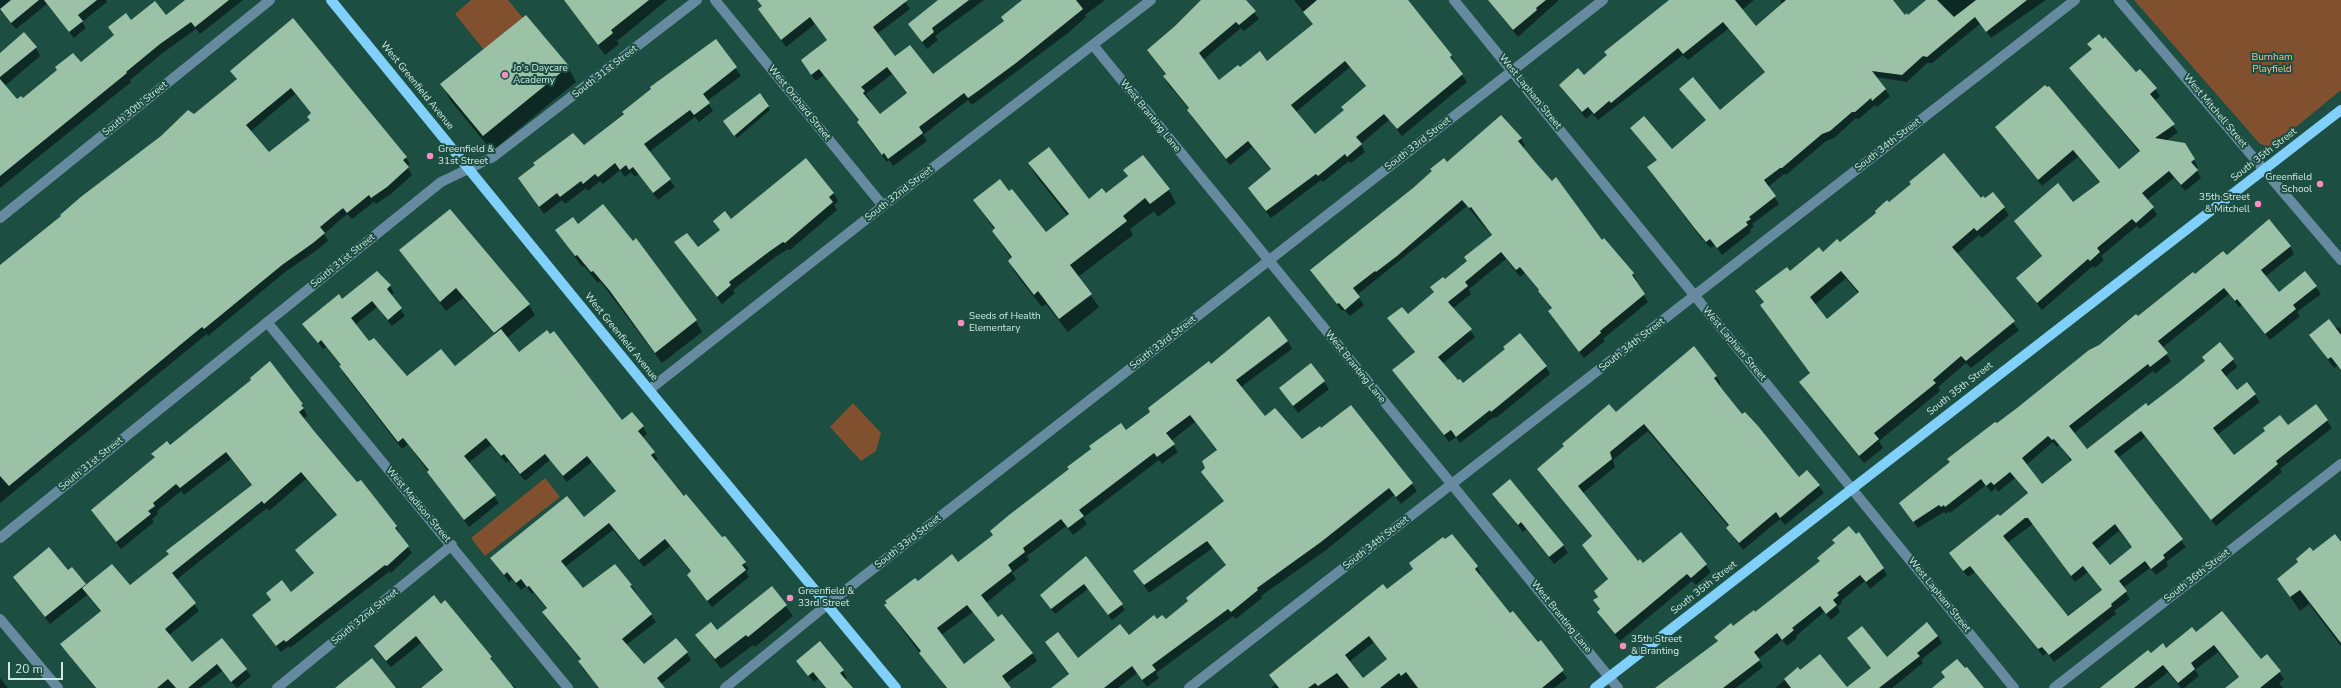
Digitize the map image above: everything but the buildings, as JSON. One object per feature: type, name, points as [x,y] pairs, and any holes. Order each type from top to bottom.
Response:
[{"type":"main road","name":"West Greenfield Avenue","points":[[331,0],[649,390],[828,604],[896,688]]},
{"type":"main road","name":"South 35th Street","points":[[1595,688],[1852,487],[2341,110]]},
{"type":"street","name":"South 30th Street","points":[[0,218],[270,0]]},
{"type":"street","name":"South 31st Street","points":[[0,538],[441,182],[493,157],[697,0]]},
{"type":"street","name":"West Orchard Street","points":[[715,0],[882,206]]},
{"type":"street","name":"South 32nd Street","points":[[649,390],[882,206],[1151,0]]},
{"type":"street","name":"West Lapham Street","points":[[1454,0],[1694,296],[1852,487],[2014,688]]},
{"type":"street","name":"South 33rd Street","points":[[725,688],[828,604],[1603,0]]},
{"type":"street","name":"South 34th Street","points":[[1189,688],[2075,0]]},
{"type":"street","name":"West Mitchell Street","points":[[2119,0],[2341,260]]},
{"type":"street","name":"West Branting Lane","points":[[1094,45],[1451,485],[1618,688]]},
{"type":"street","name":"West Madison Street","points":[[267,322],[568,688]]},
{"type":"street","name":"South 36th Street","points":[[2054,688],[2341,464]]},
{"type":"street","name":"South 32nd Street","points":[[277,688],[452,546]]},
{"type":"street","points":[[0,619],[58,688]]},
{"type":"green space","points":[[471,0],[508,0],[523,18],[484,50],[455,14]]},
{"type":"green space","name":"Burnham Playfield","points":[[2134,0],[2341,0],[2341,90],[2274,145],[2267,146],[2260,144]]},
{"type":"green space","points":[[853,403],[881,433],[876,451],[861,461],[830,427]]},
{"type":"green space","points":[[545,478],[560,497],[485,556],[471,538]]},
{"type":"place","name":"Jo's Daycare Academy","points":[[505,75]]},
{"type":"place","name":"Greenfield & 31st Street","points":[[430,156]]},
{"type":"place","name":"Greenfield School","points":[[2320,184]]},
{"type":"place","name":"35th Street & Mitchell","points":[[2258,204]]},
{"type":"place","name":"Seeds of Health Elementary","points":[[961,323]]},
{"type":"place","name":"Greenfield & 33rd Street","points":[[790,598]]},
{"type":"place","name":"35th Street & Branting","points":[[1623,646]]}]
